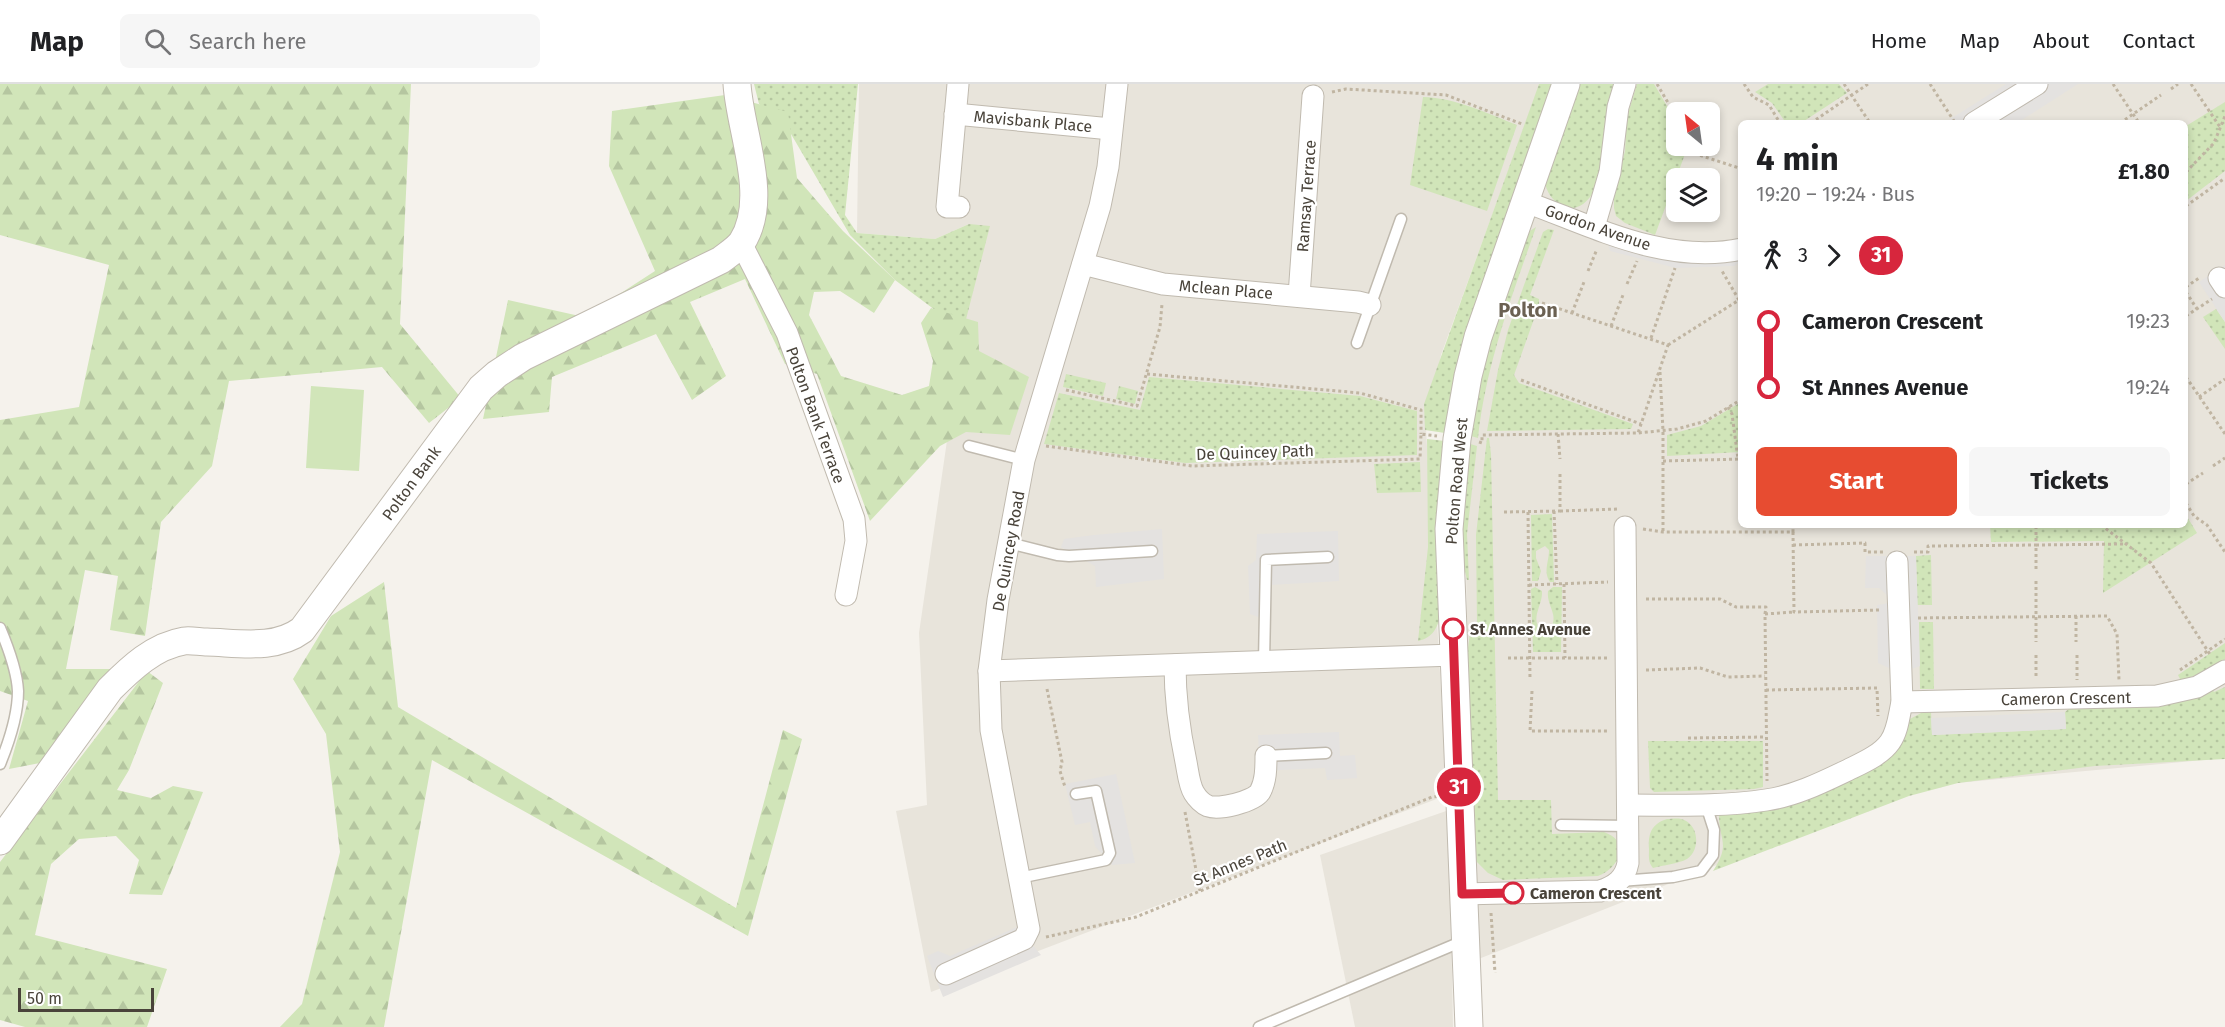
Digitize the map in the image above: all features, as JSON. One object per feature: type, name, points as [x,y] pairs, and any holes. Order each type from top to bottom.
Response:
[{"type":"street","name":"Polton Bank","points":[[0,841],[110,689],[129,669],[145,657],[185,641],[262,644],[290,639],[302,630],[481,388],[496,374],[523,357],[721,260],[741,243],[752,219],[753,180],[738,107],[736,84]]},
{"type":"street","name":"Mavisbank Place","points":[[957,84],[947,207],[959,207]]},
{"type":"street","name":"De Quincey Road","points":[[1029,929],[991,730],[989,671],[998,600],[1027,452],[1100,206],[1117,84]]},
{"type":"street","name":"Polton Road West","points":[[1469,1027],[1449,529],[1457,439],[1468,376],[1478,337],[1566,84]]},
{"type":"street","points":[[1594,226],[1610,172],[1618,107],[1625,84]]},
{"type":"street","points":[[1979,120],[2037,84]]},
{"type":"street","name":"Ramsay Terrace","points":[[1299,296],[1313,96]]},
{"type":"street","name":"Mavisbank Place","points":[[954,114],[1111,129]]},
{"type":"street","name":"Gordon Avenue","points":[[1526,202],[1645,245],[1681,252],[1738,249]]},
{"type":"street","name":"Polton Bank Terrace","points":[[741,243],[787,333],[854,519],[856,541],[846,595]]},
{"type":"street","name":"Mclean Place","points":[[1083,264],[1163,284],[1370,305]]},
{"type":"street","points":[[1462,894],[1600,891],[1620,881],[1626,872],[1628,805],[1625,527]]},
{"type":"street","points":[[1628,805],[1706,805],[1767,800],[1800,791],[1827,780],[1880,753],[1891,742],[1898,724],[1902,702],[1897,557]]},
{"type":"street","points":[[989,671],[1454,655]]},
{"type":"street","points":[[1175,665],[1177,717],[1194,793],[1208,806],[1218,807],[1250,801],[1259,794],[1264,782],[1266,756]]},
{"type":"street","name":"Cameron Crescent","points":[[1902,702],[2157,696],[2197,687],[2223,672]]},
{"type":"street","points":[[946,974],[1024,939],[1029,929]]},
{"type":"lane","points":[[1357,343],[1401,219]]},
{"type":"lane","points":[[969,446],[1027,452]]},
{"type":"lane","points":[[1009,543],[1069,556],[1152,551]]},
{"type":"lane","points":[[1264,662],[1266,560],[1328,557]]},
{"type":"lane","points":[[0,628],[12,662],[18,691],[13,727],[0,764]]},
{"type":"lane","points":[[1266,756],[1326,753]]},
{"type":"lane","points":[[1019,878],[1106,860],[1110,853],[1096,791],[1076,794]]},
{"type":"lane","points":[[1620,881],[1673,877],[1701,871],[1713,855],[1714,830],[1706,805]]},
{"type":"lane","points":[[1561,825],[1628,826]]},
{"type":"lane","points":[[1259,1027],[1466,940]]},
{"type":"path","points":[[1657,84],[1668,102]]},
{"type":"path","points":[[1744,84],[1753,97],[1769,105],[1778,120]]},
{"type":"path","points":[[1844,84],[1868,120]]},
{"type":"path","points":[[1816,120],[1868,84]]},
{"type":"path","points":[[1930,84],[1953,120]]},
{"type":"path","points":[[2113,84],[2137,120]]},
{"type":"path","points":[[2171,89],[2178,84]]},
{"type":"path","points":[[2191,84],[2221,128]]},
{"type":"path","points":[[1313,96],[1346,88],[1446,95],[1522,124]]},
{"type":"path","points":[[2124,120],[2161,94]]},
{"type":"path","points":[[2188,170],[2214,143],[2224,118]]},
{"type":"path","points":[[1702,156],[1738,168]]},
{"type":"path","points":[[2188,205],[2225,178]]},
{"type":"path","points":[[1626,284],[1645,245]]},
{"type":"path","points":[[1651,339],[1681,252]]},
{"type":"path","points":[[1711,252],[1738,299]]},
{"type":"path","points":[[1572,313],[1584,282]]},
{"type":"path","points":[[1047,386],[1137,406],[1160,327],[1163,284]]},
{"type":"path","points":[[2188,315],[2220,287]]},
{"type":"path","points":[[1611,326],[1623,295]]},
{"type":"path","points":[[2188,295],[2197,309]]},
{"type":"path","points":[[1542,303],[1668,345]]},
{"type":"path","points":[[1638,432],[1668,345],[1738,303]]},
{"type":"path","points":[[1660,369],[1663,431],[1663,532]]},
{"type":"path","points":[[1147,374],[1360,393],[1421,410],[1421,434],[1482,443],[1482,435],[1677,429],[1706,421],[1738,401]]},
{"type":"path","points":[[2199,397],[2225,379]]},
{"type":"path","points":[[1521,380],[1641,424]]},
{"type":"path","points":[[2188,380],[2225,434]]},
{"type":"path","points":[[1728,407],[1732,414],[1738,448]]},
{"type":"path","name":"De Quincey Path","points":[[1027,452],[1192,466],[1420,459],[1421,434]]},
{"type":"path","points":[[1558,434],[1560,459]]},
{"type":"path","points":[[2213,466],[2225,458]]},
{"type":"path","points":[[1663,461],[1738,459]]},
{"type":"path","points":[[1560,471],[1560,511]]},
{"type":"path","points":[[2188,483],[2203,472]]},
{"type":"path","points":[[2188,506],[2194,516],[2207,525],[2225,552]]},
{"type":"path","points":[[1504,512],[1627,509],[1625,527],[1663,532],[1793,532]]},
{"type":"path","points":[[1554,511],[1557,584]]},
{"type":"path","points":[[1528,512],[1530,679]]},
{"type":"path","points":[[1793,528],[1794,612]]},
{"type":"path","points":[[2036,528],[2036,569]]},
{"type":"path","points":[[2105,528],[2151,563],[2223,672]]},
{"type":"path","points":[[1793,544],[1865,543],[1865,552],[1897,557],[1928,552],[1928,546],[2125,544]]},
{"type":"path","points":[[2036,581],[2036,642]]},
{"type":"path","points":[[1529,585],[1564,584],[1720,599],[1736,607],[1766,607],[1767,800]]},
{"type":"path","points":[[1564,584],[1565,658]]},
{"type":"path","points":[[1765,614],[1899,610],[1919,618],[2107,616],[2117,634],[2120,697]]},
{"type":"path","points":[[2076,616],[2076,642]]},
{"type":"path","points":[[2175,673],[2225,639]]},
{"type":"path","points":[[2077,654],[2078,698]]},
{"type":"path","points":[[2036,655],[2036,699]]},
{"type":"path","points":[[1508,658],[1565,658],[1700,668],[1728,677],[1766,676]]},
{"type":"path","points":[[1042,669],[1062,762],[1060,771],[1064,787],[1076,794]]},
{"type":"path","points":[[1766,690],[1877,688],[1880,753]]},
{"type":"path","points":[[1532,691],[1530,732],[1627,730]]},
{"type":"path","points":[[1688,738],[1766,737]]},
{"type":"path","points":[[1194,793],[1184,807],[1201,892]]},
{"type":"path","name":"St Annes Path","points":[[1029,929],[1043,938],[1136,917],[1432,797],[1460,795]]},
{"type":"path","points":[[1490,893],[1495,972]]},
{"type":"shaded area","points":[[859,84],[1540,84],[1441,355],[1426,429],[1447,795],[931,992],[896,811],[927,805],[919,633],[963,331],[969,224],[935,239],[857,233]]},
{"type":"shaded area","points":[[1578,84],[2225,84],[2225,758],[1914,787],[1476,960],[1463,458],[1481,363]]},
{"type":"shaded area","points":[[2006,84],[2078,84],[2022,120],[1949,120]]},
{"type":"shaded area","points":[[1605,233],[1738,253],[1738,263],[1734,266],[1676,268],[1610,251]]},
{"type":"shaded area","points":[[2225,265],[2225,322],[2199,282]]},
{"type":"shaded area","points":[[1162,529],[1164,579],[1096,587],[1095,566],[1061,547],[1064,539]]},
{"type":"shaded area","points":[[1338,531],[1339,581],[1268,585],[1261,618],[1250,614],[1248,566],[1256,560],[1257,534]]},
{"type":"shaded area","points":[[1866,556],[1916,556],[1920,666],[1900,673],[1878,663],[1877,605],[1890,603],[1886,594],[1879,588],[1865,588]]},
{"type":"shaded area","points":[[2065,712],[2066,729],[1932,735],[1931,718]]},
{"type":"shaded area","points":[[1339,732],[1340,756],[1355,755],[1357,778],[1327,780],[1325,768],[1260,771],[1258,735]]},
{"type":"shaded area","points":[[1116,774],[1135,863],[1112,865],[1095,846],[1090,822],[1075,825],[1065,784]]},
{"type":"shaded area","points":[[1449,810],[1453,1027],[1355,1027],[1320,855]]},
{"type":"shaded area","points":[[1017,927],[1041,955],[943,997],[927,956],[938,951],[950,956]]},
{"type":"green space","points":[[0,84],[411,84],[400,324],[461,398],[429,423],[382,367],[229,381],[212,466],[161,522],[145,636],[110,630],[118,576],[85,570],[66,669],[121,669],[45,762],[9,769],[28,701],[0,691],[0,420],[79,407],[109,265],[0,235]]},
{"type":"green space","points":[[754,84],[858,84],[845,215],[857,233],[935,239],[969,224],[990,226],[963,331],[895,280],[850,235],[791,134],[759,104]]},
{"type":"green space","points":[[1539,84],[1555,84],[1445,433],[1425,430],[1424,404]]},
{"type":"green space","points":[[1578,84],[1614,84],[1604,154],[1594,190],[1586,202],[1574,208],[1567,208],[1552,198],[1544,179]]},
{"type":"green space","points":[[1637,84],[1654,84],[1666,104],[1666,156],[1684,156],[1680,168],[1666,168],[1666,205],[1655,235],[1625,223],[1616,216],[1614,208],[1614,195],[1625,151],[1627,117]]},
{"type":"green space","points":[[1768,84],[1839,84],[1847,93],[1806,120],[1784,120],[1772,103],[1755,92]]},
{"type":"green space","points":[[725,95],[788,112],[797,178],[843,231],[895,280],[874,313],[840,291],[814,292],[809,315],[841,376],[902,395],[929,386],[933,361],[921,323],[931,308],[978,322],[979,351],[1029,377],[1010,435],[966,432],[940,446],[870,521],[817,374],[785,364],[745,279],[690,302],[726,376],[692,400],[656,334],[552,377],[549,412],[483,419],[508,300],[584,317],[655,271],[609,166],[612,111]]},
{"type":"green space","points":[[1423,97],[1459,103],[1517,125],[1487,211],[1410,185]]},
{"type":"green space","points":[[2225,102],[2225,171],[2188,199],[2188,125]]},
{"type":"green space","points":[[1536,227],[1494,357],[1478,438],[1467,435],[1481,363],[1525,234]]},
{"type":"green space","points":[[1548,229],[1554,230],[1530,295],[1539,299],[1539,305],[1514,375],[1519,383],[1633,424],[1631,429],[1487,431],[1508,330],[1543,232]]},
{"type":"green space","points":[[2216,309],[2225,322],[2225,349],[2203,317]]},
{"type":"green space","points":[[1066,374],[1106,383],[1103,396],[1063,387]]},
{"type":"green space","points":[[1149,377],[1360,396],[1417,411],[1417,455],[1185,463],[1044,444],[1059,393],[1140,410]]},
{"type":"green space","points":[[311,386],[364,390],[359,471],[306,468]]},
{"type":"green space","points":[[1119,386],[1138,391],[1135,404],[1116,399]]},
{"type":"green space","points":[[1738,404],[1738,452],[1667,456],[1667,435],[1701,426]]},
{"type":"green space","points":[[1487,438],[1489,438],[1491,454],[1498,800],[1551,800],[1552,834],[1604,832],[1613,836],[1620,848],[1617,861],[1598,876],[1503,880],[1488,873],[1475,860],[1464,677],[1470,633],[1477,626],[1476,535]]},
{"type":"green space","points":[[1427,439],[1445,441],[1441,613],[1434,631],[1428,637],[1418,641],[1428,547]]},
{"type":"green space","points":[[1467,443],[1477,446],[1467,534],[1469,580],[1467,580],[1459,547]]},
{"type":"green space","points":[[1420,462],[1421,492],[1377,493],[1374,464]]},
{"type":"green space","points":[[1552,514],[1554,582],[1550,582],[1547,574],[1549,550],[1545,546],[1536,551],[1541,571],[1538,581],[1532,581],[1531,515]]},
{"type":"green space","points":[[2188,518],[2197,533],[2103,593],[2104,541],[1991,542],[1990,528],[2188,528]]},
{"type":"green space","points":[[1931,555],[1932,605],[1917,605],[1916,556]]},
{"type":"green space","points":[[384,582],[398,707],[736,908],[783,730],[802,739],[748,936],[432,760],[384,1027],[280,1027],[302,1004],[340,852],[326,734],[293,679],[331,616]]},
{"type":"green space","points":[[1535,587],[1542,591],[1537,617],[1538,627],[1546,633],[1554,617],[1548,591],[1553,587],[1562,587],[1561,652],[1533,652],[1531,589]]},
{"type":"green space","points":[[1919,622],[1933,622],[1934,689],[1920,689]]},
{"type":"green space","points":[[2225,643],[2225,659],[2181,681],[2178,675]]},
{"type":"green space","points":[[147,671],[163,683],[129,770],[117,790],[151,798],[173,786],[203,792],[162,895],[129,894],[139,860],[116,836],[79,839],[51,864],[35,935],[167,969],[147,1027],[25,1027],[0,1020],[0,862]]},
{"type":"green space","points":[[2211,687],[2214,692],[2225,687],[2225,759],[2095,766],[1958,783],[1909,796],[1713,871],[1723,848],[1719,814],[1865,772],[1908,720],[1923,712],[1931,711],[1932,735],[2066,729],[2065,712],[2071,707]]},
{"type":"green space","points":[[1648,741],[1763,741],[1763,787],[1654,792],[1650,788]]},
{"type":"green space","points":[[1667,819],[1681,819],[1692,826],[1696,837],[1694,850],[1692,855],[1683,861],[1653,868],[1649,859],[1650,834],[1657,824]]},
{"type":"bus line","name":"31","points":[[1453,629],[1462,894],[1513,893]]},
{"type":"place","name":"St Annes Avenue","points":[[1453,629]]},
{"type":"place","name":"Cameron Crescent","points":[[1513,893]]},
{"type":"district","name":"Polton","points":[[1528,310]]}]
